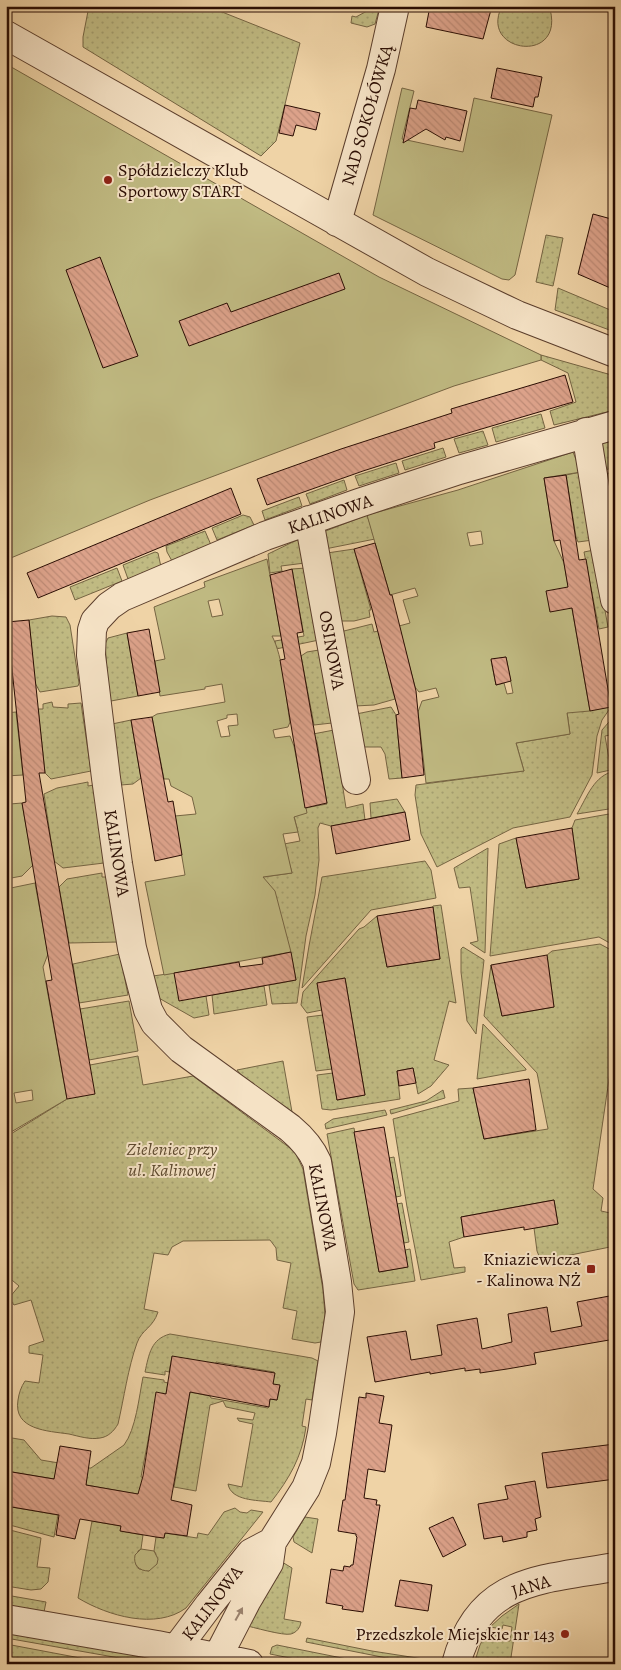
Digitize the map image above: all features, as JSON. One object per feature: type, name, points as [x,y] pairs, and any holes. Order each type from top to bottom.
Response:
[{"type":"street","name":"NAD SOKOŁÓWKĄ","points":[[337,222],[381,69],[395,6]]},
{"type":"street","points":[[6,35],[427,272],[516,315],[615,353]]},
{"type":"street","points":[[605,426],[604,548],[615,600]]},
{"type":"street","name":"KALINOWA","points":[[216,1661],[246,1602],[269,1563],[272,1542],[300,1499],[313,1472],[322,1433],[339,1328],[339,1296],[313,1152],[298,1135],[181,1049],[155,1023],[148,1010],[132,948],[118,864],[94,688],[91,655],[93,626],[100,614],[122,598],[308,520],[459,470],[605,426]]},
{"type":"street","name":"OSINOWA","points":[[308,520],[356,780]]},
{"type":"street","name":"KALINOWA","points":[[176,1657],[189,1630],[251,1553],[272,1542]]},
{"type":"street","name":"JANA","points":[[456,1664],[464,1639],[473,1623],[484,1610],[512,1589],[535,1581],[615,1567]]},
{"type":"street","points":[[6,1619],[176,1657],[249,1664]]},
{"type":"green space","points":[[89,6],[207,6],[300,43],[276,141],[261,156],[83,47]]},
{"type":"green space","points":[[376,6],[380,6],[375,24],[367,27],[351,23],[352,16],[356,17]]},
{"type":"green space","points":[[502,6],[540,6],[550,9],[551,27],[545,39],[535,45],[523,46],[511,42],[501,34],[498,22]]},
{"type":"green space","points":[[6,64],[379,277],[541,355],[541,360],[454,386],[150,500],[6,560]]},
{"type":"green space","points":[[402,88],[414,91],[402,139],[463,152],[474,98],[552,115],[515,275],[509,280],[502,279],[373,215]]},
{"type":"green space","points":[[546,235],[563,238],[553,286],[536,282]]},
{"type":"green space","points":[[558,288],[615,312],[615,332],[555,310]]},
{"type":"green space","points":[[541,355],[615,376],[615,410],[554,425],[550,411],[576,402],[568,373],[541,360]]},
{"type":"green space","points":[[541,414],[545,428],[496,442],[492,428]]},
{"type":"green space","points":[[483,431],[488,445],[459,453],[454,439]]},
{"type":"green space","points":[[611,439],[615,467],[605,470],[600,448],[603,442]]},
{"type":"green space","points":[[443,448],[446,457],[405,470],[402,461]]},
{"type":"green space","points":[[573,452],[581,472],[544,478],[554,541],[564,563],[590,711],[567,713],[570,734],[516,743],[524,771],[426,783],[418,712],[422,701],[439,697],[436,688],[419,692],[415,687],[399,626],[410,623],[403,600],[418,596],[415,588],[390,595],[367,515],[458,490]],"holes":[[[481,531],[483,544],[470,546],[467,533]],[[506,657],[513,693],[507,694],[504,683],[496,685],[491,660]]]},
{"type":"green space","points":[[396,463],[399,473],[359,486],[355,476]]},
{"type":"green space","points":[[615,471],[615,528],[606,474]]},
{"type":"green space","points":[[581,472],[593,540],[578,542],[566,475]]},
{"type":"green space","points":[[344,480],[347,490],[310,504],[306,494]]},
{"type":"green space","points":[[299,497],[302,506],[265,520],[262,511]]},
{"type":"green space","points":[[243,515],[250,517],[254,525],[217,540],[212,528]]},
{"type":"green space","points":[[367,515],[375,539],[325,549],[323,532]]},
{"type":"green space","points":[[205,531],[211,545],[172,561],[166,546]]},
{"type":"green space","points":[[297,540],[302,543],[305,563],[281,566],[282,571],[270,573],[268,554]]},
{"type":"green space","points":[[354,549],[371,610],[369,610],[370,617],[354,621],[338,621],[327,553]]},
{"type":"green space","points":[[594,550],[608,627],[599,629],[584,552]]},
{"type":"green space","points":[[155,552],[158,553],[161,567],[128,579],[123,565]]},
{"type":"green space","points":[[267,559],[281,636],[272,636],[279,654],[290,722],[288,727],[273,730],[275,738],[290,736],[294,746],[307,813],[294,817],[298,832],[283,834],[292,873],[263,877],[275,891],[291,952],[164,975],[145,882],[185,875],[175,816],[196,814],[192,797],[171,786],[169,779],[164,779],[152,717],[157,714],[225,702],[222,684],[205,687],[205,689],[160,696],[155,661],[165,659],[154,607],[205,587],[204,582]],"holes":[[[219,599],[223,615],[212,617],[208,601]],[[237,714],[238,725],[228,726],[230,736],[221,737],[217,721],[227,718],[227,715]]]},
{"type":"green space","points":[[117,568],[122,581],[75,600],[70,587]]},
{"type":"green space","points":[[306,568],[319,640],[276,649],[275,641],[304,636],[292,569]]},
{"type":"green space","points":[[52,616],[66,617],[70,625],[79,683],[78,686],[40,692],[35,683],[29,620]]},
{"type":"green space","points":[[6,622],[13,683],[6,684]]},
{"type":"green space","points":[[372,624],[374,632],[378,631],[395,699],[374,705],[355,706],[340,632]]},
{"type":"green space","points":[[127,633],[138,696],[111,701],[109,699],[105,644],[108,638]]},
{"type":"green space","points":[[319,650],[332,723],[314,725],[301,656],[307,652]]},
{"type":"green space","points":[[52,702],[53,707],[68,708],[68,704],[81,703],[91,771],[51,779],[45,773],[38,709],[43,709],[43,704]]},
{"type":"green space","points":[[391,707],[396,715],[402,778],[389,779],[385,754],[381,747],[363,747],[356,714]]},
{"type":"green space","points":[[611,707],[602,720],[597,736],[592,775],[570,817],[513,828],[437,867],[421,834],[415,795],[416,785],[524,771],[516,743],[570,734],[567,712]]},
{"type":"green space","points":[[16,712],[23,775],[6,776],[6,713]]},
{"type":"green space","points":[[615,715],[615,734],[605,736],[610,764],[615,763],[615,769],[597,773],[602,730]]},
{"type":"green space","points":[[131,720],[141,778],[133,784],[121,785],[112,724]]},
{"type":"green space","points":[[334,730],[346,808],[363,804],[365,820],[331,826],[320,823],[318,828],[319,860],[315,895],[306,936],[297,1003],[272,1004],[269,985],[296,980],[287,940],[263,877],[292,873],[284,844],[300,841],[294,816],[305,808],[327,804],[317,742],[313,734]]},
{"type":"green space","points":[[615,771],[615,808],[577,814],[596,782],[608,773]]},
{"type":"green space","points":[[6,776],[10,804],[22,803],[33,865],[22,876],[6,879]]},
{"type":"green space","points":[[88,782],[88,786],[94,785],[104,863],[63,868],[54,861],[44,794],[57,788]]},
{"type":"green space","points":[[397,799],[405,812],[371,818],[370,803]]},
{"type":"green space","points":[[609,814],[615,862],[615,946],[599,937],[490,956],[499,844],[516,838],[526,888],[579,879],[572,828],[575,820]]},
{"type":"green space","points":[[488,848],[485,953],[470,943],[478,941],[470,887],[459,888],[454,868]]},
{"type":"green space","points":[[425,861],[431,870],[436,898],[371,910],[302,988],[322,877]]},
{"type":"green space","points":[[102,873],[102,877],[107,877],[119,942],[69,943],[59,887],[67,879]]},
{"type":"green space","points":[[35,883],[48,954],[43,967],[67,1099],[6,1135],[6,889]],"holes":[[[32,1090],[33,1100],[16,1103],[14,1093]]]},
{"type":"green space","points":[[441,905],[456,1003],[449,1001],[434,1060],[449,1065],[431,1086],[418,1094],[413,1068],[397,1071],[400,1099],[331,1110],[322,1109],[317,1075],[333,1073],[337,1100],[365,1095],[345,978],[317,983],[322,1010],[307,1013],[301,1005],[303,992],[359,929],[377,916],[387,967],[440,959],[433,906]]},
{"type":"green space","points":[[600,944],[615,952],[615,1038],[593,1189],[603,1198],[601,1211],[615,1214],[615,1246],[541,1261],[537,1251],[534,1228],[558,1224],[554,1200],[461,1217],[464,1237],[449,1242],[454,1268],[465,1267],[465,1272],[421,1280],[393,1119],[459,1101],[458,1089],[473,1088],[484,1139],[548,1129],[537,1073],[484,1016],[491,965],[502,1016],[554,1007],[547,955],[552,951]]},
{"type":"green space","points":[[463,947],[484,960],[476,1034],[467,1021],[461,972],[461,949]]},
{"type":"green space","points":[[120,954],[128,995],[79,1003],[73,964]]},
{"type":"green space","points":[[174,973],[206,996],[209,1015],[194,1018],[157,997],[153,976]]},
{"type":"green space","points":[[264,986],[267,1005],[214,1014],[212,995]]},
{"type":"green space","points":[[129,1001],[138,1051],[89,1060],[80,1009]]},
{"type":"green space","points":[[323,1015],[332,1069],[316,1071],[307,1017]]},
{"type":"green space","points":[[483,1024],[526,1069],[526,1070],[477,1079]]},
{"type":"green space","name":"Zieleniec przy ul. Kalinowej","points":[[138,1056],[143,1085],[193,1076],[296,1154],[303,1169],[323,1290],[325,1315],[321,1342],[315,1343],[292,1339],[297,1311],[283,1308],[291,1263],[277,1260],[276,1248],[270,1240],[183,1241],[172,1247],[168,1255],[154,1253],[144,1309],[158,1312],[137,1343],[118,1424],[115,1429],[106,1436],[96,1438],[84,1438],[42,1430],[26,1423],[21,1418],[18,1410],[19,1395],[25,1381],[39,1383],[43,1355],[29,1353],[29,1346],[44,1341],[31,1300],[14,1305],[9,1298],[19,1286],[6,1275],[6,1137],[67,1099],[90,1065]]},
{"type":"green space","points":[[283,1061],[292,1112],[241,1075],[237,1070]]},
{"type":"green space","points":[[443,1090],[445,1098],[391,1114],[390,1110],[426,1101]]},
{"type":"green space","points":[[385,1110],[387,1115],[326,1129],[325,1124],[333,1119]]},
{"type":"green space","points":[[354,1128],[379,1272],[407,1267],[405,1250],[410,1249],[415,1281],[358,1290],[354,1284],[327,1134]]},
{"type":"green space","points":[[394,1157],[401,1196],[396,1197],[389,1158]]},
{"type":"green space","points":[[402,1203],[409,1242],[404,1243],[397,1204]]},
{"type":"green space","points":[[6,1327],[12,1355],[6,1382]]},
{"type":"green space","points":[[170,1334],[312,1358],[318,1361],[312,1400],[306,1399],[302,1426],[306,1427],[298,1458],[284,1485],[271,1502],[245,1499],[230,1490],[228,1484],[242,1487],[253,1424],[239,1421],[237,1418],[253,1420],[255,1413],[226,1407],[223,1401],[210,1405],[196,1491],[174,1487],[190,1392],[210,1396],[211,1398],[268,1408],[270,1399],[277,1400],[280,1386],[273,1384],[274,1372],[172,1357],[169,1372],[165,1371],[165,1375],[145,1372],[155,1343]]},
{"type":"green space","points":[[143,1377],[164,1380],[164,1382],[168,1383],[166,1394],[157,1394],[141,1477],[151,1479],[148,1496],[86,1485],[87,1468],[91,1468],[124,1445],[128,1438],[136,1412]]},
{"type":"green space","points":[[6,1437],[24,1440],[41,1460],[59,1463],[54,1479],[6,1471]]},
{"type":"green space","points":[[6,1506],[58,1515],[54,1537],[6,1524]]},
{"type":"green space","points":[[235,1508],[240,1512],[247,1513],[251,1510],[263,1512],[186,1608],[174,1615],[147,1619],[132,1618],[103,1610],[78,1598],[92,1521],[121,1526],[121,1531],[143,1535],[136,1565],[139,1569],[149,1571],[156,1554],[154,1551],[156,1537],[164,1538],[165,1533],[197,1538],[198,1533],[208,1535],[224,1512]]},
{"type":"green space","points":[[305,1517],[318,1519],[312,1553],[294,1542],[293,1537]]},
{"type":"green space","points":[[6,1529],[41,1538],[37,1567],[50,1568],[48,1582],[41,1589],[31,1590],[6,1586]]},
{"type":"green space","points":[[141,1549],[154,1551],[158,1559],[157,1564],[149,1571],[140,1569],[136,1564],[135,1555]]},
{"type":"green space","points":[[282,1562],[292,1568],[284,1619],[301,1622],[299,1628],[291,1634],[287,1634],[243,1625]]},
{"type":"green space","points":[[6,1595],[46,1602],[44,1612],[6,1605]]},
{"type":"green space","points":[[519,1604],[510,1664],[474,1664],[486,1633],[501,1636],[501,1640],[510,1641],[512,1627],[503,1625],[502,1629],[490,1627]]},
{"type":"green space","points":[[6,1632],[143,1656],[142,1662],[6,1638]]},
{"type":"green space","points":[[307,1638],[372,1651],[443,1662],[441,1664],[417,1664],[306,1642]]},
{"type":"green space","points":[[6,1644],[112,1664],[6,1664]]},
{"type":"green space","points":[[277,1645],[372,1664],[320,1664],[270,1654],[272,1647]]},
{"type":"building","points":[[430,6],[492,6],[483,39],[426,27]]},
{"type":"building","points":[[497,68],[542,77],[538,97],[535,97],[533,107],[491,98]]},
{"type":"building","points":[[418,100],[467,111],[460,141],[446,137],[445,140],[426,129],[403,143],[410,108],[416,109]]},
{"type":"building","points":[[285,105],[320,113],[316,130],[296,125],[293,136],[279,133]]},
{"type":"building","points":[[593,214],[615,220],[615,290],[578,274]]},
{"type":"building","points":[[100,257],[138,356],[103,368],[66,270]]},
{"type":"building","points":[[339,273],[345,289],[189,346],[179,321],[227,303],[231,312]]},
{"type":"building","points":[[565,375],[573,402],[434,443],[435,448],[267,505],[257,479],[452,413],[451,409]]},
{"type":"building","points":[[566,475],[579,560],[586,559],[611,707],[590,711],[572,608],[550,612],[546,591],[568,587],[560,540],[554,541],[544,478]]},
{"type":"building","points":[[231,488],[241,514],[38,598],[27,573]]},
{"type":"building","points":[[375,543],[390,595],[392,595],[416,691],[424,775],[402,778],[396,715],[399,714],[372,609],[354,549]]},
{"type":"building","points":[[292,569],[303,632],[297,633],[327,803],[305,808],[280,660],[285,659],[270,575]]},
{"type":"building","points":[[29,620],[45,773],[39,773],[95,1094],[67,1099],[46,981],[52,980],[22,803],[26,802],[7,622]]},
{"type":"building","points":[[149,629],[160,692],[138,696],[127,633]]},
{"type":"building","points":[[506,657],[511,681],[496,685],[491,659]]},
{"type":"building","points":[[152,717],[168,802],[173,801],[182,855],[155,861],[131,720]]},
{"type":"building","points":[[405,812],[410,840],[336,854],[331,826]]},
{"type":"building","points":[[572,828],[579,879],[526,888],[516,838]]},
{"type":"building","points":[[433,907],[440,959],[387,967],[377,916]]},
{"type":"building","points":[[291,952],[296,980],[179,1001],[174,973],[239,962],[240,967],[263,964],[262,958]]},
{"type":"building","points":[[547,955],[554,1007],[502,1016],[491,965]]},
{"type":"building","points":[[345,978],[365,1095],[337,1100],[317,983]]},
{"type":"building","points":[[413,1068],[416,1083],[399,1086],[397,1071]]},
{"type":"building","points":[[529,1079],[536,1130],[484,1139],[473,1088]]},
{"type":"building","points":[[384,1127],[408,1267],[379,1272],[354,1132]]},
{"type":"building","points":[[554,1200],[558,1224],[524,1230],[524,1227],[464,1237],[461,1217]]},
{"type":"building","points":[[615,1295],[615,1339],[534,1353],[536,1364],[480,1373],[480,1369],[465,1371],[465,1368],[375,1382],[367,1337],[406,1331],[411,1360],[442,1355],[437,1325],[477,1318],[482,1349],[512,1342],[508,1314],[547,1307],[551,1332],[582,1326],[577,1302]]},
{"type":"building","points":[[172,1356],[275,1373],[273,1384],[280,1385],[277,1400],[270,1399],[269,1407],[190,1392],[171,1500],[192,1505],[187,1536],[165,1533],[164,1538],[156,1537],[120,1531],[121,1526],[80,1519],[75,1539],[56,1535],[59,1515],[6,1506],[6,1471],[54,1479],[60,1446],[91,1451],[86,1485],[138,1494],[143,1476],[156,1392],[166,1394]]},
{"type":"building","points":[[366,1393],[384,1396],[379,1423],[392,1425],[385,1472],[368,1469],[364,1498],[377,1500],[376,1505],[380,1505],[363,1612],[342,1609],[343,1606],[326,1603],[331,1569],[343,1571],[344,1566],[350,1567],[353,1565],[356,1534],[338,1531],[343,1500],[345,1500],[359,1397],[366,1398]]},
{"type":"building","points":[[615,1444],[615,1479],[547,1488],[542,1453]]},
{"type":"building","points":[[535,1481],[541,1517],[535,1519],[537,1530],[527,1532],[527,1537],[503,1542],[502,1536],[484,1539],[478,1504],[508,1499],[505,1486]]},
{"type":"building","points":[[453,1517],[466,1545],[443,1557],[429,1528]]},
{"type":"building","points":[[400,1580],[432,1585],[428,1611],[395,1606]]},
{"type":"place","name":"Spółdzielczy Klub Sportowy START","points":[[108,180]]},
{"type":"place","name":"Kniaziewicza - Kalinowa NŻ","points":[[591,1269]]},
{"type":"place","name":"Przedszkole Miejskie nr 143","points":[[565,1634]]}]
